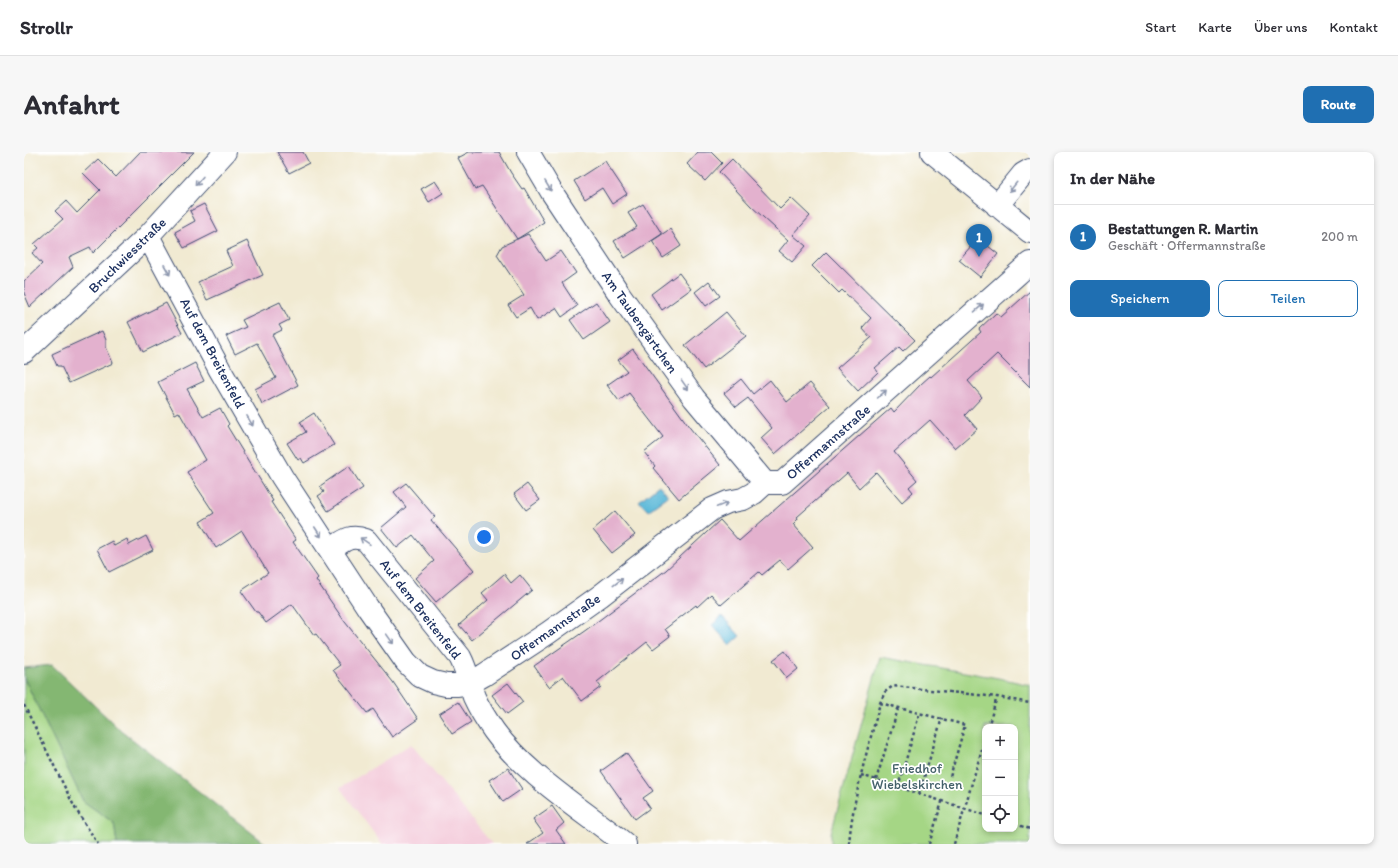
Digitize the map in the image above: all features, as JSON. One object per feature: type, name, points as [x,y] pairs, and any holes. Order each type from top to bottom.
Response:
[{"type":"street","name":"Bruchwiesstraße","points":[[24,352],[148,236],[225,152]]},
{"type":"street","name":"Am Taubengärtchen","points":[[528,152],[555,197],[620,295],[694,398],[765,483]]},
{"type":"street","points":[[932,152],[1030,232]]},
{"type":"street","points":[[997,206],[1023,174],[1030,170]]},
{"type":"street","name":"Auf dem Breitenfeld","points":[[148,236],[220,370],[282,477],[330,550],[406,662],[420,676],[433,682],[446,685],[470,683],[466,668],[460,657],[366,540],[356,536],[348,538],[330,550]]},
{"type":"street","name":"Offermannstraße","points":[[470,683],[548,633],[650,558],[712,509],[728,502],[743,499],[754,493],[765,483],[782,483],[1030,263]]},
{"type":"street","points":[[470,683],[481,710],[494,730],[510,750],[532,770],[624,844]]},
{"type":"path","points":[[849,844],[851,821],[861,775],[880,703],[885,692],[893,686],[997,697],[1030,703]]},
{"type":"path","points":[[989,724],[997,697]]},
{"type":"path","points":[[880,703],[899,706],[965,725],[950,777]]},
{"type":"path","points":[[24,705],[75,808],[98,844]]},
{"type":"path","points":[[876,780],[899,706]]},
{"type":"path","points":[[898,787],[920,712]]},
{"type":"path","points":[[919,794],[942,718]]},
{"type":"path","points":[[954,844],[982,750]]},
{"type":"path","points":[[861,775],[982,814]]},
{"type":"path","points":[[929,844],[942,802]]},
{"type":"path","points":[[1018,825],[1030,829]]},
{"type":"shaded area","points":[[411,744],[492,844],[382,844],[340,788]]},
{"type":"green space","name":"Friedhof Wiebelskirchen","points":[[880,657],[1030,685],[1030,844],[831,844],[831,833]]},
{"type":"green space","points":[[52,665],[118,728],[266,844],[117,844],[114,823],[83,801],[24,678],[24,668]]},
{"type":"green space","points":[[24,678],[83,801],[114,823],[117,844],[24,844]]},
{"type":"water","points":[[659,485],[668,496],[648,511],[639,501]]},
{"type":"water","points":[[722,616],[740,636],[730,645],[712,625]]},
{"type":"building","points":[[140,152],[194,152],[93,253],[90,247],[69,257],[73,267],[30,307],[24,293],[24,281],[42,264],[32,253],[38,248],[34,244],[63,219],[55,211],[66,201],[77,213],[100,190],[83,173],[98,159],[116,177]]},
{"type":"building","points":[[277,152],[303,152],[309,163],[289,173]]},
{"type":"building","points":[[469,152],[499,152],[522,189],[524,188],[544,222],[517,239],[482,186],[475,189],[458,158]]},
{"type":"building","points":[[698,152],[711,152],[722,163],[705,181],[687,164]]},
{"type":"building","points":[[732,159],[780,209],[791,198],[810,216],[793,235],[806,246],[792,262],[779,251],[788,240],[751,206],[719,172]]},
{"type":"building","points":[[605,161],[627,194],[612,204],[602,188],[585,199],[574,181]]},
{"type":"building","points":[[435,181],[443,193],[429,202],[421,189]]},
{"type":"building","points":[[204,204],[218,231],[184,248],[175,232],[195,221],[190,211]]},
{"type":"building","points":[[643,204],[662,234],[625,258],[614,241],[637,227],[628,213]]},
{"type":"building","points":[[670,229],[681,246],[663,258],[652,241]]},
{"type":"building","points":[[528,234],[546,261],[561,251],[576,273],[562,283],[577,306],[562,317],[556,308],[537,320],[530,308],[516,317],[508,305],[524,295],[497,255],[502,246]]},
{"type":"building","points":[[978,238],[998,254],[980,277],[959,260]]},
{"type":"building","points":[[247,241],[263,275],[207,300],[198,282],[233,266],[226,251]]},
{"type":"building","points":[[826,252],[915,340],[903,351],[899,347],[875,368],[878,372],[858,391],[837,368],[871,338],[862,328],[871,318],[842,290],[839,293],[812,266]]},
{"type":"building","points":[[679,273],[691,289],[662,310],[651,294]]},
{"type":"building","points":[[709,281],[720,296],[706,306],[695,292]]},
{"type":"building","points":[[1030,291],[1030,387],[997,354],[968,381],[982,397],[965,415],[977,429],[955,448],[930,420],[894,452],[917,480],[909,487],[913,492],[902,502],[876,472],[859,488],[847,473],[797,517],[798,519],[793,524],[813,547],[788,569],[780,560],[762,575],[759,572],[721,605],[711,594],[697,607],[696,605],[665,629],[670,636],[653,649],[647,642],[597,682],[601,687],[582,701],[563,676],[549,687],[534,666],[586,630],[666,570],[720,520],[739,541],[891,408],[894,412],[921,384],[930,376],[931,377],[981,332],[979,329],[996,313],[1001,317]]},
{"type":"building","points":[[280,302],[289,320],[279,325],[282,330],[272,335],[298,385],[262,404],[255,389],[276,378],[257,343],[235,354],[226,336],[246,327],[242,320]]},
{"type":"building","points":[[596,302],[610,322],[584,340],[570,320]]},
{"type":"building","points":[[166,303],[182,333],[143,352],[128,322]]},
{"type":"building","points":[[726,312],[746,336],[704,369],[685,345]]},
{"type":"building","points":[[102,331],[106,340],[106,347],[113,363],[69,383],[61,366],[57,366],[52,354]]},
{"type":"building","points":[[633,349],[690,428],[720,465],[679,499],[653,468],[655,466],[644,452],[663,437],[629,393],[619,401],[607,385],[627,371],[618,360]]},
{"type":"building","points":[[195,363],[204,381],[187,389],[203,417],[220,408],[229,424],[227,426],[273,501],[271,502],[296,540],[293,542],[318,578],[316,580],[345,622],[393,682],[418,719],[392,737],[373,709],[367,713],[333,670],[340,665],[316,634],[314,635],[292,604],[266,623],[258,612],[256,612],[241,591],[268,573],[242,531],[216,548],[200,522],[214,513],[187,472],[206,460],[179,412],[175,414],[158,382]]},
{"type":"building","points":[[741,379],[753,394],[770,380],[787,402],[810,383],[830,406],[775,454],[761,438],[772,428],[748,398],[736,407],[724,393]]},
{"type":"building","points":[[314,413],[334,445],[304,463],[301,458],[298,460],[287,443],[306,432],[300,422]]},
{"type":"building","points":[[349,466],[363,488],[328,511],[318,496],[324,492],[320,486]]},
{"type":"building","points":[[406,483],[435,517],[431,520],[474,570],[436,602],[415,578],[434,561],[413,535],[397,548],[381,528],[406,507],[394,492]]},
{"type":"building","points":[[527,484],[540,500],[526,510],[514,494]]},
{"type":"building","points":[[615,511],[635,535],[612,553],[593,530]]},
{"type":"building","points":[[146,536],[153,550],[109,572],[97,549],[112,541],[114,546],[127,539],[129,545]]},
{"type":"building","points":[[504,574],[511,583],[520,575],[532,590],[472,640],[459,625],[488,600],[482,593]]},
{"type":"building","points":[[785,651],[798,669],[787,678],[773,660]]},
{"type":"building","points":[[508,683],[523,702],[507,714],[492,695]]},
{"type":"building","points":[[458,702],[471,722],[452,734],[439,714]]},
{"type":"building","points":[[626,753],[653,791],[643,798],[650,808],[635,819],[601,771]]},
{"type":"building","points":[[508,768],[522,789],[503,802],[489,780]]},
{"type":"building","points":[[552,806],[564,823],[556,830],[566,844],[527,844],[543,833],[533,819]]},
{"type":"place","name":"Bestattungen R. Martin","points":[[979,257]]}]
